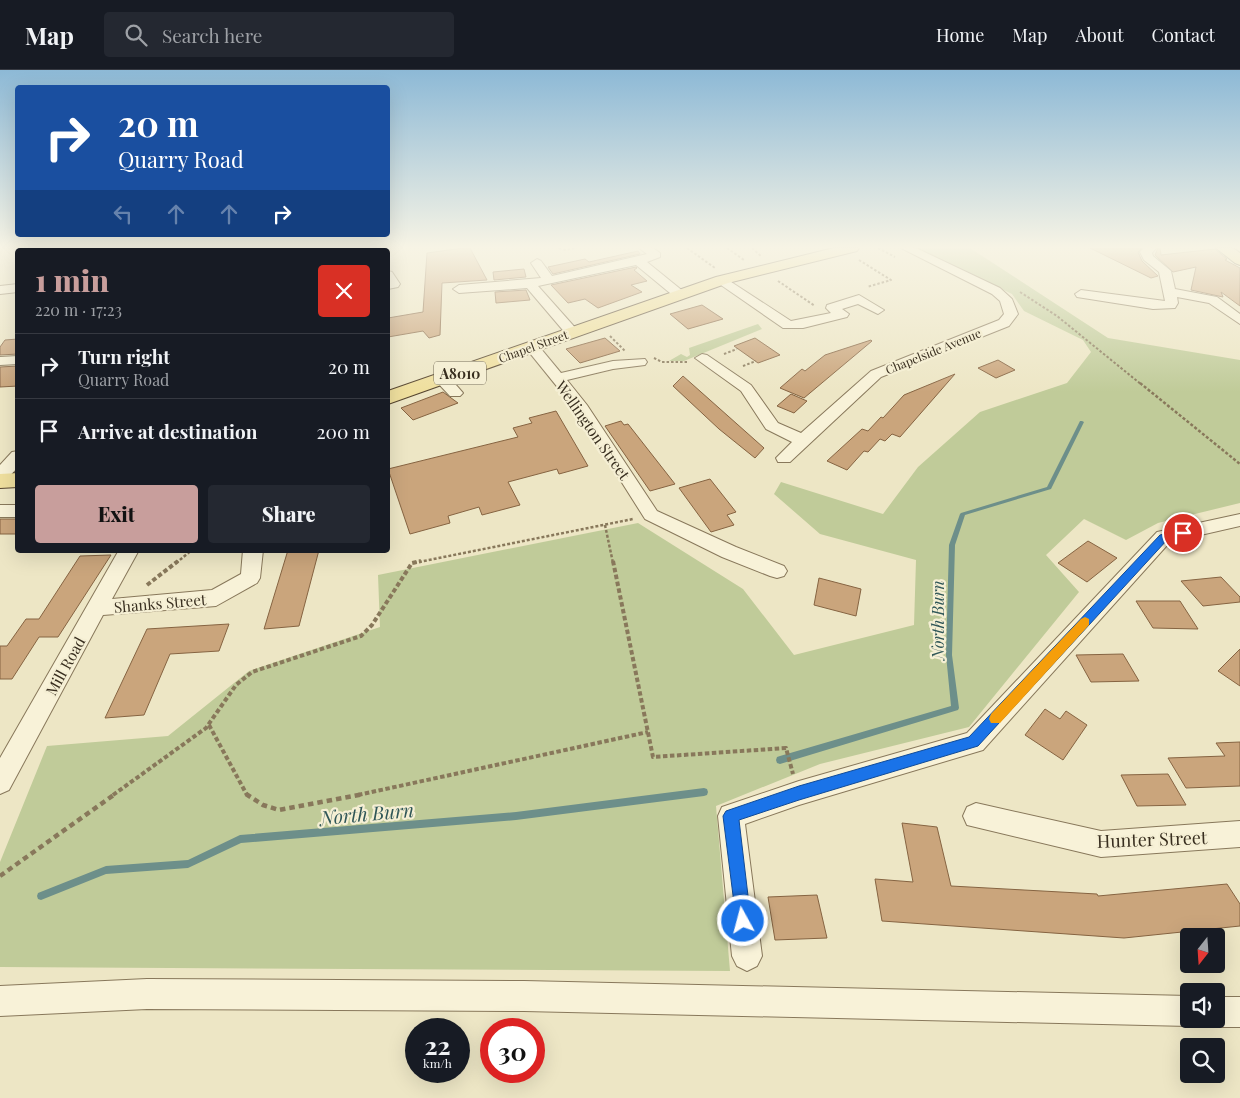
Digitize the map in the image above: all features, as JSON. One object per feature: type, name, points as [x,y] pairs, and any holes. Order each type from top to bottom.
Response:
[{"type":"main road","name":"Chapel Street","points":[[390,397],[677,296]]},
{"type":"main road","points":[[0,481],[15,480]]},
{"type":"street","points":[[540,296],[572,332]]},
{"type":"street","points":[[748,296],[788,326],[842,314],[832,308],[859,298],[878,310]]},
{"type":"street","name":"Chapelside Avenue","points":[[784,458],[876,374],[1004,323],[1011,314],[1006,299],[1002,296]]},
{"type":"street","points":[[1095,296],[1164,306],[1170,306],[1172,303],[1171,296]]},
{"type":"street","points":[[1191,296],[1213,300],[1240,320]]},
{"type":"street","name":"Wellington Street","points":[[532,346],[582,408],[651,515]]},
{"type":"street","points":[[702,358],[746,388],[772,426],[802,440]]},
{"type":"street","points":[[557,378],[646,359]]},
{"type":"street","points":[[0,361],[15,360]]},
{"type":"street","points":[[441,379],[455,393]]},
{"type":"street","points":[[0,476],[15,459]]},
{"type":"street","points":[[0,511],[15,511]]},
{"type":"street","points":[[651,515],[729,552],[776,571]]},
{"type":"street","points":[[747,956],[731,816],[799,793],[974,742],[1164,537],[1240,520]]},
{"type":"street","name":"Mill Road","points":[[2,775],[127,553]]},
{"type":"street","name":"Shanks Street","points":[[97,608],[216,598],[250,578],[253,553]]},
{"type":"street","name":"Hunter Street","points":[[976,816],[1101,844],[1240,834]]},
{"type":"street","points":[[0,1001],[147,994],[514,996],[1180,1011]]},
{"type":"street","points":[[1225,1012],[1240,1012]]},
{"type":"path","points":[[799,296],[833,316]]},
{"type":"path","points":[[1025,296],[1057,316],[1240,464]]},
{"type":"path","points":[[811,304],[820,301]]},
{"type":"path","points":[[596,324],[627,353]]},
{"type":"path","points":[[646,359],[662,362],[702,358]]},
{"type":"path","points":[[749,370],[743,366],[756,361]]},
{"type":"path","points":[[0,876],[209,725],[236,685],[252,672],[361,636],[372,625],[412,563],[651,515]]},
{"type":"path","points":[[605,525],[653,757],[786,748],[793,772]]},
{"type":"path","points":[[124,605],[130,598],[188,553]]},
{"type":"path","points":[[209,725],[246,794],[263,805],[279,810],[293,809],[648,732]]},
{"type":"green space","points":[[1013,296],[1044,296],[1108,338],[1240,360],[1240,503],[1158,523],[1126,540],[1084,519],[1046,555],[1079,592],[969,727],[820,764],[716,806],[730,971],[0,967],[0,862],[47,746],[168,736],[249,671],[380,627],[378,575],[638,523],[743,589],[794,655],[914,625],[916,560],[820,534],[774,494],[781,482],[883,514],[918,467],[980,412],[1067,383],[1091,352],[1083,340],[1024,311]]},
{"type":"green space","points":[[758,324],[762,329],[684,361],[669,361],[681,354],[687,357],[690,355],[689,348]]},
{"type":"building","points":[[424,296],[442,296],[440,335],[429,338],[423,331],[390,337],[390,318],[423,312]]},
{"type":"building","points":[[495,296],[528,296],[530,300],[496,303]]},
{"type":"building","points":[[561,296],[631,296],[598,308],[585,299],[568,303]]},
{"type":"building","points":[[1226,296],[1240,296],[1240,306]]},
{"type":"building","points":[[702,305],[723,319],[688,329],[670,314]]},
{"type":"building","points":[[605,338],[620,351],[580,363],[566,349]]},
{"type":"building","points":[[755,338],[780,355],[758,363],[734,346]]},
{"type":"building","points":[[15,339],[15,354],[0,355],[0,347],[5,340]]},
{"type":"building","points":[[871,340],[804,398],[780,388],[802,369],[805,371],[825,355]]},
{"type":"building","points":[[998,360],[1015,370],[996,378],[978,368]]},
{"type":"building","points":[[15,366],[15,386],[0,387],[0,367]]},
{"type":"building","points":[[955,374],[900,437],[892,434],[885,441],[880,439],[868,452],[864,451],[847,470],[827,461],[862,429],[868,431],[904,395]]},
{"type":"building","points":[[683,376],[764,448],[755,458],[719,429],[673,386]]},
{"type":"building","points":[[443,392],[458,403],[413,420],[401,408]]},
{"type":"building","points":[[791,394],[807,401],[794,413],[777,406]]},
{"type":"building","points":[[556,411],[588,466],[559,474],[557,469],[508,482],[520,505],[482,515],[479,507],[448,516],[450,523],[410,534],[390,475],[390,469],[518,437],[513,428],[532,423],[529,418]]},
{"type":"building","points":[[621,421],[624,425],[628,424],[675,484],[650,491],[605,426]]},
{"type":"building","points":[[710,479],[736,512],[727,515],[734,525],[711,532],[679,488]]},
{"type":"building","points":[[0,519],[15,519],[15,534],[0,534]]},
{"type":"building","points":[[1088,541],[1117,558],[1087,582],[1058,563]]},
{"type":"building","points":[[287,553],[318,553],[299,626],[264,629]]},
{"type":"building","points":[[111,555],[58,637],[39,637],[12,679],[0,679],[0,646],[7,646],[26,619],[39,619],[80,556]]},
{"type":"building","points":[[1221,577],[1240,597],[1240,602],[1203,606],[1181,581]]},
{"type":"building","points":[[819,578],[861,589],[856,616],[814,605]]},
{"type":"building","points":[[1136,601],[1180,601],[1198,629],[1153,628]]},
{"type":"building","points":[[229,624],[219,651],[170,654],[144,715],[105,718],[147,629]]},
{"type":"building","points":[[1240,649],[1240,686],[1218,671]]},
{"type":"building","points":[[1123,654],[1139,681],[1091,682],[1076,655]]},
{"type":"building","points":[[1045,709],[1060,719],[1066,711],[1087,725],[1063,760],[1025,735]]},
{"type":"building","points":[[1240,742],[1240,786],[1186,788],[1168,758],[1225,756],[1216,743]]},
{"type":"building","points":[[1168,774],[1186,805],[1137,806],[1121,775]]},
{"type":"building","points":[[902,823],[937,827],[951,886],[1097,894],[1098,896],[1227,884],[1240,904],[1240,926],[1180,928],[1180,932],[1124,938],[882,921],[875,879],[913,882]]},
{"type":"building","points":[[817,895],[827,938],[775,940],[768,897]]},
{"type":"waterway","name":"North Burn","points":[[780,760],[955,708],[949,655],[952,545],[963,514],[1049,488],[1082,422]]},
{"type":"waterway","name":"North Burn","points":[[41,896],[106,870],[188,864],[240,839],[516,816],[704,792]]},
{"type":"slow traffic","points":[[995,719],[1085,622]]},
{"type":"route","points":[[743,921],[731,816],[799,793],[974,742],[1164,537],[1183,533]]}]
